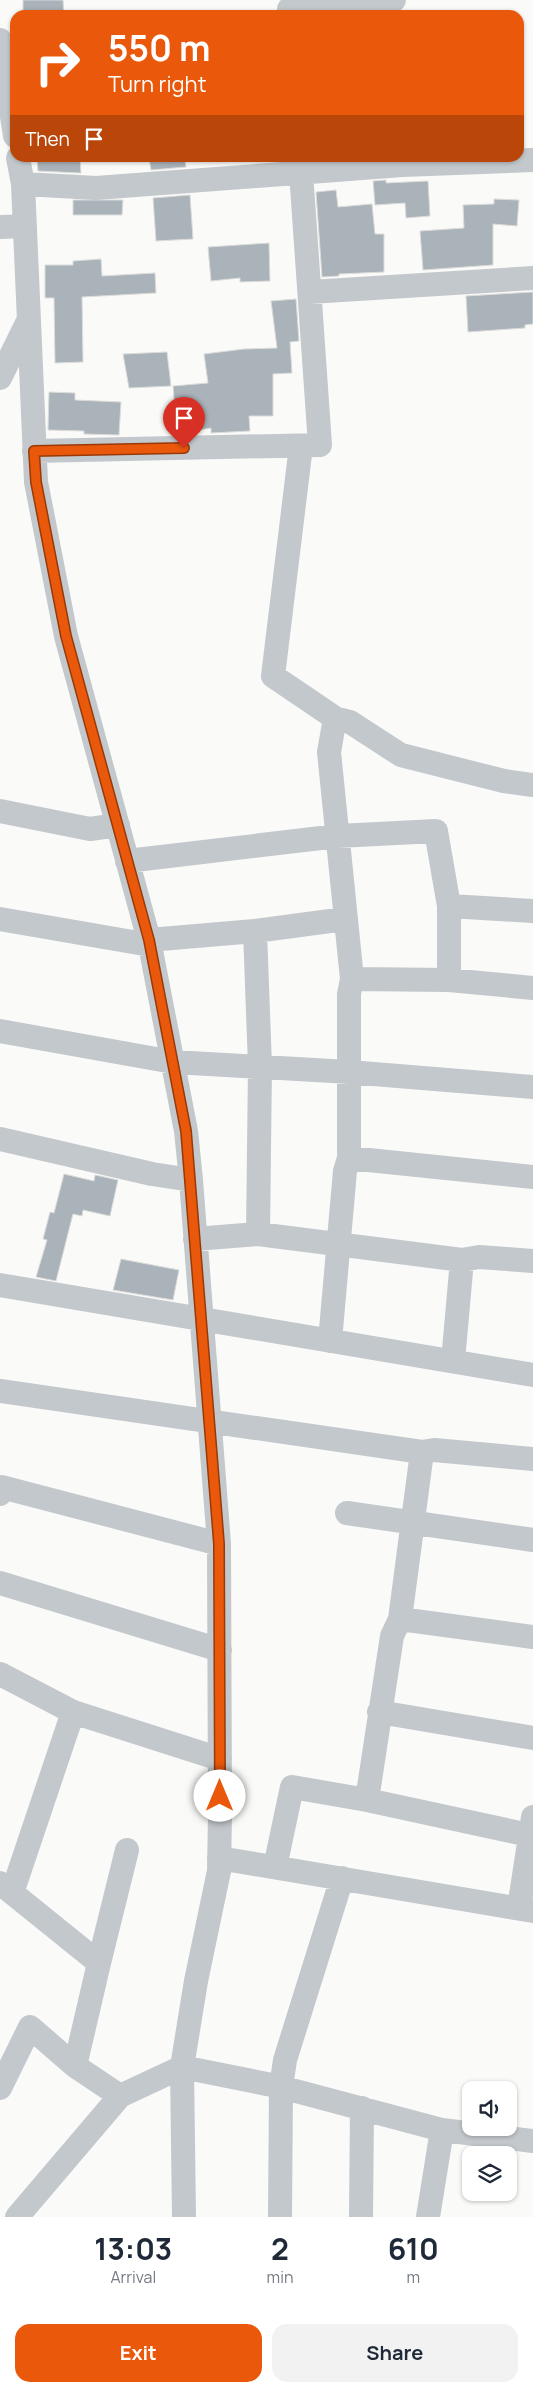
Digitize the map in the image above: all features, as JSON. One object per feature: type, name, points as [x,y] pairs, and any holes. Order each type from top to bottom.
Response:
[{"type":"street","points":[[289,8],[394,0]]},
{"type":"street","points":[[0,40],[10,104]]},
{"type":"street","points":[[19,162],[23,184],[36,482],[66,636],[149,942],[186,1131],[191,1180],[219,1544],[220,1759],[219,1870],[196,1980],[182,2067],[184,2217]]},
{"type":"street","points":[[23,184],[96,188],[301,164],[402,165],[481,162]]},
{"type":"street","points":[[34,451],[320,445],[301,164]]},
{"type":"street","points":[[0,227],[24,226]]},
{"type":"street","points":[[310,292],[533,278]]},
{"type":"street","points":[[0,378],[28,319]]},
{"type":"street","points":[[301,446],[273,676],[335,718],[350,722],[401,755],[504,781],[533,785]]},
{"type":"street","points":[[330,1341],[345,1171],[349,1158],[349,994],[352,979],[329,752],[335,718]]},
{"type":"street","points":[[0,811],[90,829],[118,825]]},
{"type":"street","points":[[127,861],[338,836],[436,831],[449,906],[449,980]]},
{"type":"street","points":[[449,906],[533,911]]},
{"type":"street","points":[[0,919],[149,942],[255,931],[345,918]]},
{"type":"street","points":[[255,931],[260,1066],[258,1234]]},
{"type":"street","points":[[352,979],[449,980],[533,988]]},
{"type":"street","points":[[0,1031],[173,1062],[349,1072],[533,1087]]},
{"type":"street","points":[[0,1139],[152,1174],[191,1180]]},
{"type":"street","points":[[349,1158],[533,1177]]},
{"type":"street","points":[[195,1239],[258,1234],[462,1260],[479,1257],[533,1261]]},
{"type":"street","points":[[453,1362],[462,1260]]},
{"type":"street","points":[[0,1285],[533,1374]]},
{"type":"street","points":[[0,1391],[422,1452],[434,1450],[533,1459]]},
{"type":"street","points":[[367,1800],[392,1636],[400,1619],[411,1521],[422,1452]]},
{"type":"street","points":[[0,1494],[2,1487],[219,1544]]},
{"type":"street","points":[[347,1513],[533,1540]]},
{"type":"street","points":[[0,1583],[220,1650]]},
{"type":"street","points":[[400,1619],[533,1637]]},
{"type":"street","points":[[0,1674],[73,1712],[220,1759]]},
{"type":"street","points":[[73,1712],[6,1888],[99,1963]]},
{"type":"street","points":[[379,1712],[533,1738]]},
{"type":"street","points":[[219,1858],[526,1910],[531,1826],[292,1787],[275,1867]]},
{"type":"street","points":[[76,2066],[127,1850]]},
{"type":"street","points":[[280,2217],[281,2087],[285,2060],[342,1878]]},
{"type":"street","points":[[0,2088],[6,2064],[30,2027],[76,2066],[120,2096]]},
{"type":"street","points":[[16,2217],[120,2096],[182,2067],[281,2087],[442,2130],[533,2141]]},
{"type":"street","points":[[361,2217],[362,2108]]},
{"type":"street","points":[[428,2217],[442,2130]]},
{"type":"building","points":[[23,0],[63,0],[64,10],[23,10]]},
{"type":"building","points":[[37,162],[80,162],[81,173],[38,171]]},
{"type":"building","points":[[150,162],[185,162],[186,167],[151,170]]},
{"type":"building","points":[[386,180],[386,183],[428,181],[430,216],[406,218],[405,203],[375,205],[373,181]]},
{"type":"building","points":[[336,190],[338,207],[372,204],[375,234],[384,234],[384,272],[339,274],[339,276],[322,277],[316,192]]},
{"type":"building","points":[[190,195],[193,239],[156,241],[153,198]]},
{"type":"building","points":[[494,199],[519,200],[517,226],[493,224],[493,265],[423,270],[420,231],[464,228],[463,205],[494,204]]},
{"type":"building","points":[[73,200],[123,200],[122,215],[73,215]]},
{"type":"building","points":[[269,243],[270,281],[240,282],[240,278],[211,281],[208,247]]},
{"type":"building","points":[[101,259],[102,276],[155,273],[156,293],[82,297],[83,362],[55,363],[54,298],[45,298],[45,265],[73,265],[73,261]]},
{"type":"building","points":[[533,292],[533,324],[525,325],[525,328],[468,332],[466,296]]},
{"type":"building","points":[[296,299],[299,341],[290,342],[292,373],[273,374],[273,416],[249,416],[250,431],[211,433],[211,428],[174,434],[170,412],[175,412],[173,386],[208,383],[204,354],[244,349],[277,348],[271,301]]},
{"type":"building","points":[[167,352],[171,386],[129,388],[123,354]]},
{"type":"building","points":[[49,392],[75,393],[75,400],[121,402],[119,435],[84,434],[84,431],[48,430]]},
{"type":"building","points":[[64,1174],[94,1181],[95,1175],[118,1180],[110,1216],[83,1210],[82,1216],[73,1214],[56,1281],[36,1277],[47,1240],[43,1239],[50,1212],[54,1213]]},
{"type":"building","points":[[121,1259],[179,1270],[173,1300],[113,1290]]},
{"type":"route","points":[[184,448],[34,451],[36,482],[66,636],[149,940],[186,1131],[219,1544],[220,1796]]}]
